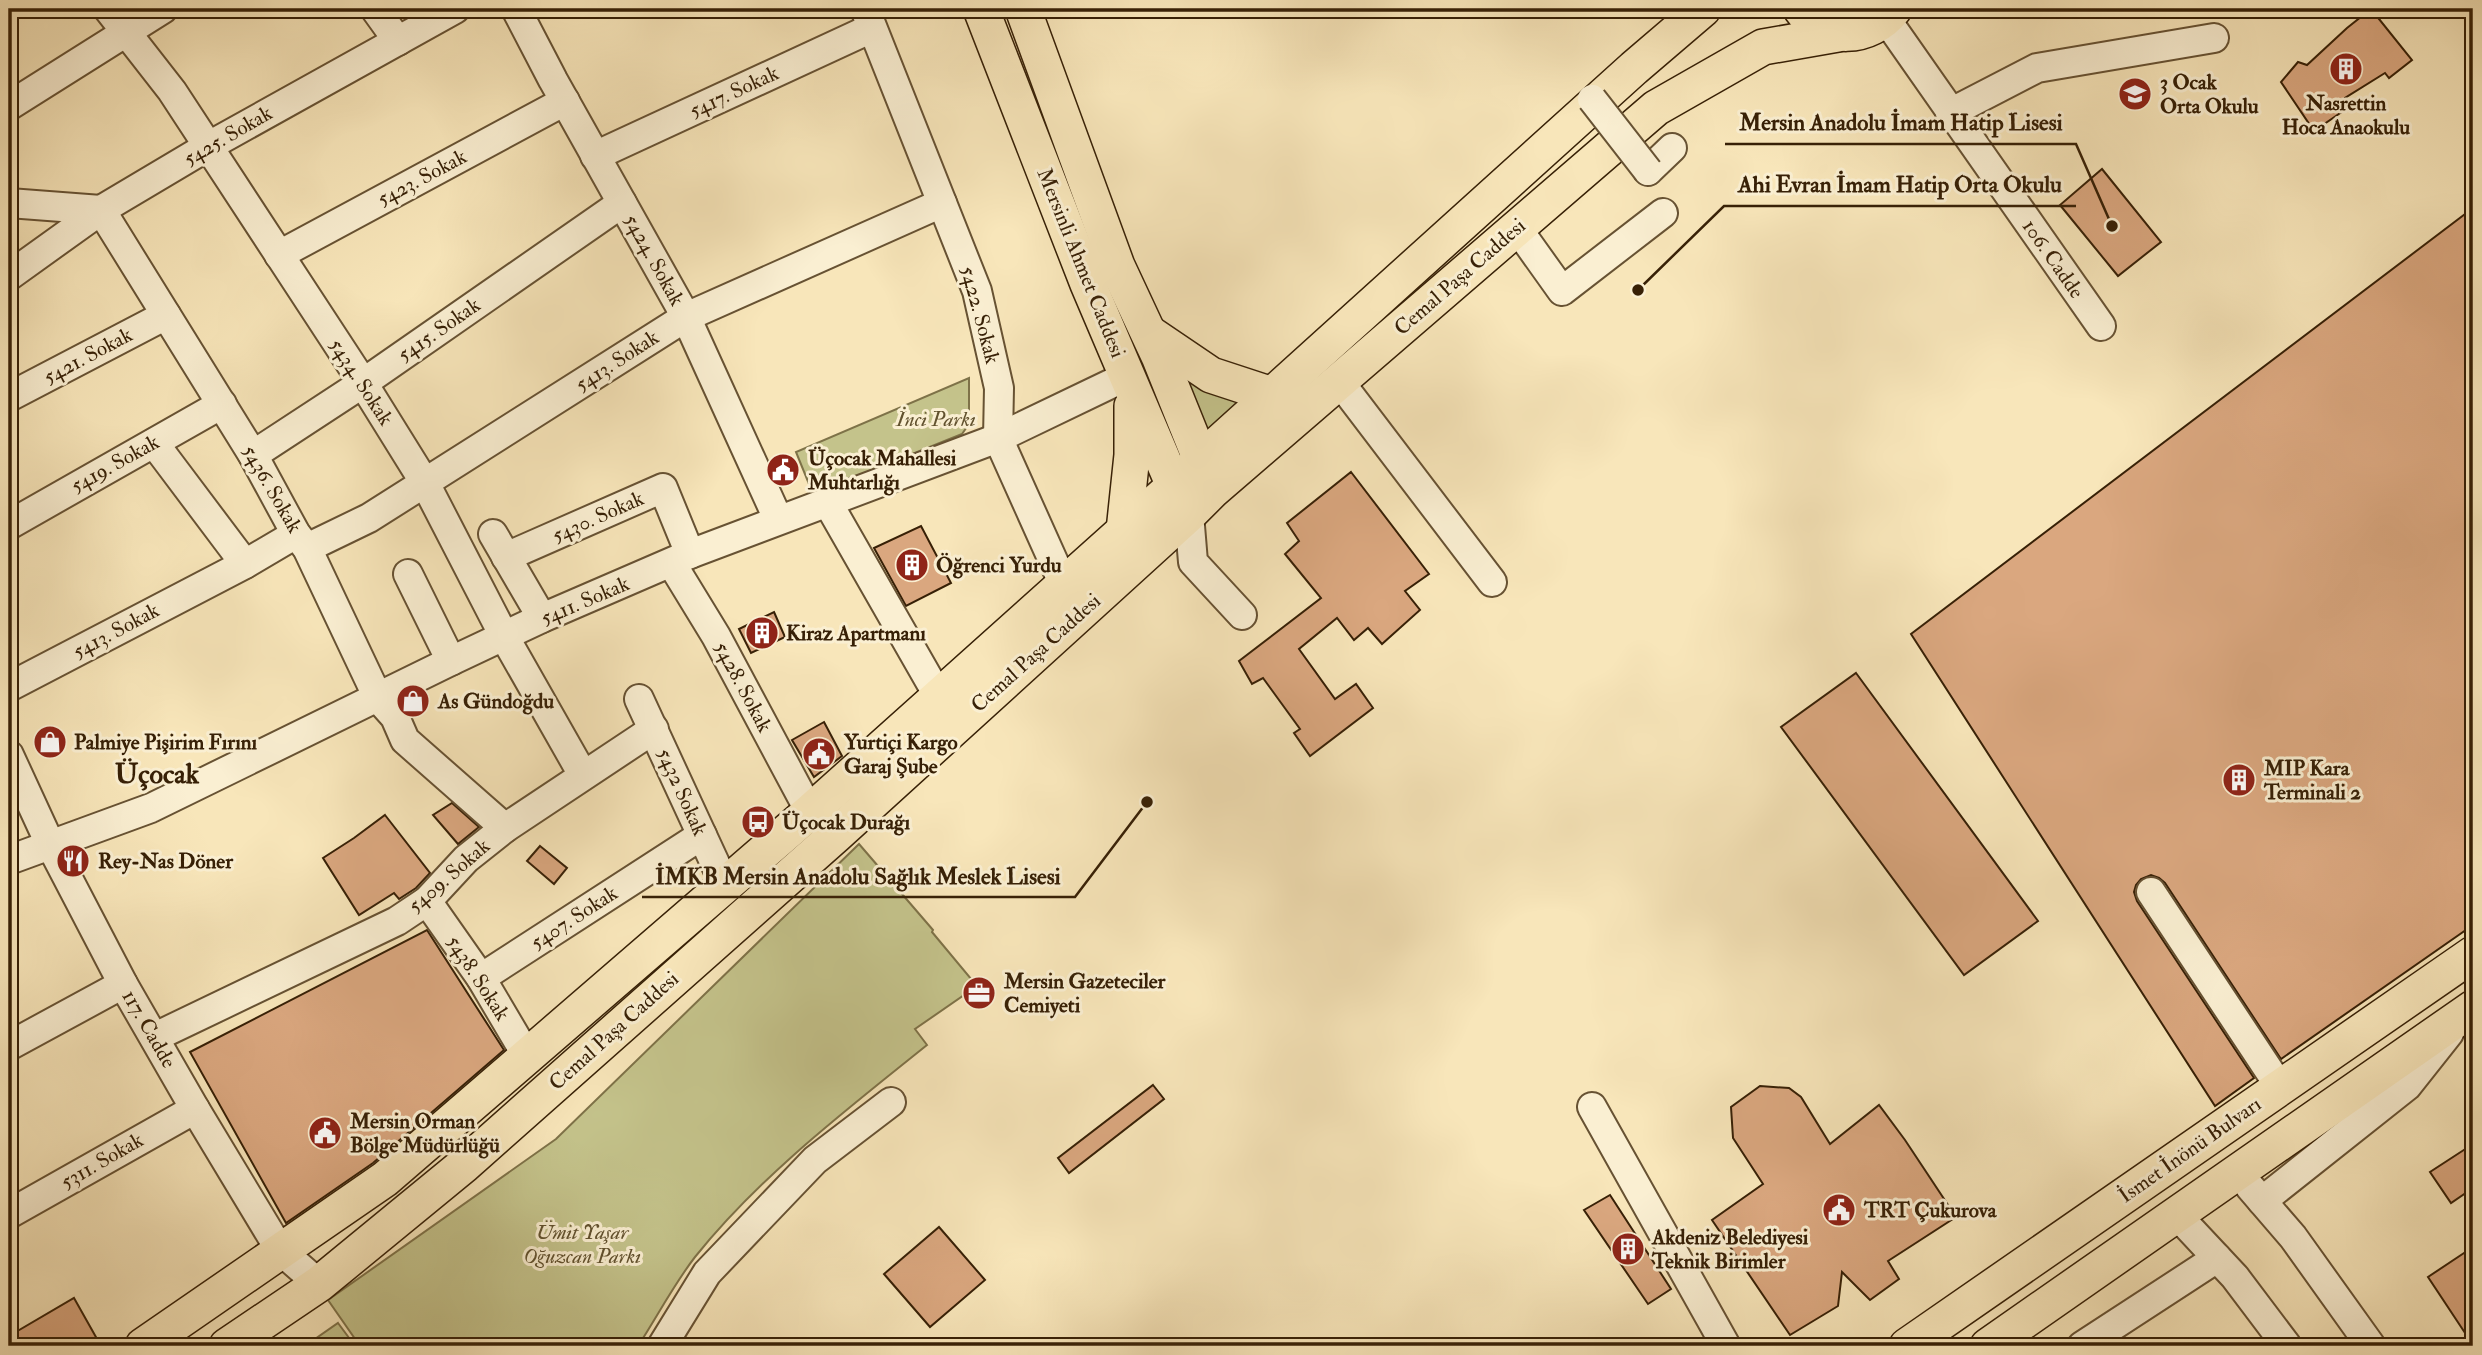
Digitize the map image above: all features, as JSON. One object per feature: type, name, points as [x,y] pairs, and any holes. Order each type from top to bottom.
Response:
[{"type":"main road","name":"Mersinli Ahmet Caddesi","points":[[981,9],[1088,284],[1182,500]]},
{"type":"main road","name":"Mersinli Ahmet Caddesi","points":[[1023,9],[1117,266],[1149,333],[1206,475]]},
{"type":"main road","name":"Cemal Paşa Caddesi","points":[[227,1346],[319,1284],[464,1165],[825,844],[1182,500],[1272,396],[1703,9]]},
{"type":"main road","points":[[1801,9],[1807,18],[1821,28],[1838,34]]},
{"type":"main road","name":"Cemal Paşa Caddesi","points":[[1206,475],[1339,381],[1656,108],[1763,47],[1838,34],[1855,34],[1871,29],[1890,14],[1922,9]]},
{"type":"main road","points":[[1149,333],[1211,375],[1272,396]]},
{"type":"main road","points":[[1124,531],[1132,455],[1129,382]]},
{"type":"main road","name":"Cemal Paşa Caddesi","points":[[142,1346],[385,1179],[810,812],[1124,531],[1182,500]]},
{"type":"main road","name":"İsmet İnönü Bulvarı","points":[[1907,1346],[2473,954]]},
{"type":"main road","points":[[1988,1346],[2467,1012]]},
{"type":"street","name":"5434. Sokak","points":[[108,9],[172,91],[363,383],[425,483],[504,636],[583,775]]},
{"type":"street","points":[[9,106],[163,9]]},
{"type":"street","points":[[375,9],[398,41]]},
{"type":"street","name":"5425. Sokak","points":[[9,275],[101,210],[207,147],[455,9]]},
{"type":"street","name":"5424. Sokak","points":[[516,9],[686,317],[778,519]]},
{"type":"street","name":"106. Cadde","points":[[1890,14],[1950,113],[2101,326]]},
{"type":"street","name":"5417. Sokak","points":[[595,156],[868,18]]},
{"type":"street","name":"5422. Sokak","points":[[868,18],[977,291],[999,388],[998,438],[1064,585]]},
{"type":"street","points":[[1950,113],[2037,68],[2214,38]]},
{"type":"street","points":[[1622,79],[1592,99],[1648,171],[1672,148]]},
{"type":"street","name":"5423. Sokak","points":[[279,256],[565,101]]},
{"type":"street","points":[[9,203],[101,210]]},
{"type":"street","name":"5415. Sokak","points":[[253,454],[363,383],[622,204]]},
{"type":"street","name":"5413. Sokak","points":[[9,687],[245,564],[369,518],[686,317],[942,204]]},
{"type":"street","name":"5436. Sokak","points":[[101,210],[253,454],[302,541],[378,698],[395,717],[405,740],[505,828]]},
{"type":"street","points":[[1517,228],[1562,291],[1663,213]]},
{"type":"street","name":"5421. Sokak","points":[[9,397],[166,314]]},
{"type":"street","points":[[1339,381],[1492,582]]},
{"type":"street","name":"5411. Sokak","points":[[9,860],[150,808],[542,618],[778,519],[828,503],[998,438],[1129,382]]},
{"type":"street","name":"5419. Sokak","points":[[9,524],[222,404]]},
{"type":"street","points":[[153,443],[245,564]]},
{"type":"street","name":"5430. Sokak","points":[[542,618],[500,546],[663,488],[681,559]]},
{"type":"street","points":[[1182,500],[1194,562],[1242,615]]},
{"type":"street","points":[[828,503],[939,697]]},
{"type":"street","name":"5428. Sokak","points":[[681,559],[716,636],[810,812]]},
{"type":"street","points":[[408,574],[451,661]]},
{"type":"street","name":"5432 Sokak","points":[[639,699],[725,886]]},
{"type":"street","name":"5409. Sokak","points":[[155,1037],[397,921],[427,901],[466,859],[505,828],[654,729]]},
{"type":"street","name":"117. Cadde","points":[[9,755],[50,844],[123,984],[195,1109],[279,1250],[319,1284]]},
{"type":"street","name":"5407. Sokak","points":[[481,978],[702,835]]},
{"type":"street","points":[[2151,892],[2280,1087]]},
{"type":"street","name":"5438. Sokak","points":[[427,901],[481,978],[527,1056]]},
{"type":"street","points":[[9,1046],[123,984]]},
{"type":"street","points":[[2262,1201],[2407,1086],[2467,1012]]},
{"type":"street","points":[[662,1346],[707,1273],[815,1160],[891,1102]]},
{"type":"street","points":[[1592,1107],[1726,1346]]},
{"type":"street","name":"5311. Sokak","points":[[9,1214],[195,1109]]},
{"type":"street","points":[[2237,1172],[2293,1237],[2371,1346]]},
{"type":"street","points":[[2176,1214],[2235,1277],[2287,1346]]},
{"type":"street","points":[[2082,1346],[2217,1258]]},
{"type":"green space","points":[[1165,351],[1243,403],[1202,440]]},
{"type":"green space","name":"İnci Parkı","points":[[969,378],[969,424],[962,434],[813,494],[796,452]]},
{"type":"green space","name":"Ümit Yaşar Oğuzcan Parkı","points":[[859,844],[977,986],[915,1029],[927,1045],[805,1145],[721,1227],[687,1267],[638,1346],[360,1346],[328,1300],[556,1139]]},
{"type":"green space","points":[[338,1323],[355,1346],[305,1346]]},
{"type":"building","name":"Nasrettin Hoca Anaokulu","points":[[2371,9],[2412,60],[2389,78],[2385,73],[2345,98],[2349,107],[2314,131],[2281,82],[2298,62],[2307,65]]},
{"type":"building","points":[[2102,169],[2161,242],[2118,276],[2060,205]]},
{"type":"building","name":"MIP Kara Terminali 2","points":[[2473,208],[2473,925],[2281,1059],[2165,883],[2151,875],[2141,879],[2134,892],[2137,901],[2254,1078],[2215,1106],[1911,634]]},
{"type":"building","name":"Üçocak Mahallesi Muhtarlığı","points":[[790,457],[796,474],[778,479],[771,464]]},
{"type":"building","points":[[1351,472],[1429,574],[1405,591],[1420,610],[1382,644],[1368,628],[1354,640],[1337,618],[1299,649],[1335,699],[1356,684],[1373,708],[1310,756],[1294,733],[1300,729],[1263,678],[1252,684],[1239,661],[1321,598],[1285,554],[1299,541],[1287,523]]},
{"type":"building","name":"Öğrenci Yurdu","points":[[921,526],[951,583],[906,606],[874,548]]},
{"type":"building","name":"Kiraz Apartmanı","points":[[774,612],[785,637],[751,653],[739,629]]},
{"type":"building","points":[[1856,673],[2038,921],[1964,975],[1781,727]]},
{"type":"building","points":[[824,722],[842,756],[814,777],[792,740]]},
{"type":"building","points":[[452,803],[479,827],[458,844],[433,815]]},
{"type":"building","points":[[385,815],[430,873],[416,888],[399,899],[394,893],[359,915],[323,858]]},
{"type":"building","points":[[540,846],[567,868],[554,884],[527,861]]},
{"type":"building","name":"Mersin Orman Bölge Müdürlüğü","points":[[427,930],[504,1050],[373,1163],[286,1223],[190,1052]]},
{"type":"building","points":[[1153,1085],[1164,1099],[1069,1173],[1058,1158]]},
{"type":"building","name":"TRT Çukurova","points":[[1760,1086],[1789,1088],[1801,1097],[1830,1144],[1879,1105],[1956,1217],[1888,1261],[1899,1279],[1870,1300],[1842,1272],[1838,1306],[1790,1335],[1712,1220],[1763,1184],[1733,1138],[1731,1107]]},
{"type":"building","points":[[2473,1144],[2473,1188],[2451,1203],[2430,1172]]},
{"type":"building","name":"Akdeniz Belediyesi Teknik Birimler","points":[[1610,1195],[1671,1289],[1648,1304],[1584,1210]]},
{"type":"building","points":[[939,1227],[985,1280],[930,1327],[884,1274]]},
{"type":"building","points":[[2473,1247],[2473,1345],[2428,1277]]},
{"type":"building","points":[[74,1298],[101,1346],[9,1346],[9,1336]]},
{"type":"place","name":"Nasrettin Hoca Anaokulu","points":[[2346,69]]},
{"type":"place","name":"3 Ocak Orta Okulu","points":[[2135,94]]},
{"type":"place","name":"Mersin Anadolu İmam Hatip Lisesi","points":[[2112,226]]},
{"type":"place","name":"Ahi Evran İmam Hatip Orta Okulu","points":[[1638,290]]},
{"type":"place","name":"Üçocak Mahallesi Muhtarlığı","points":[[783,470]]},
{"type":"place","name":"Öğrenci Yurdu","points":[[912,565]]},
{"type":"place","name":"Kiraz Apartmanı","points":[[762,633]]},
{"type":"place","name":"As Gündoğdu","points":[[413,701]]},
{"type":"place","name":"Palmiye Pişirim Fırını","points":[[50,742]]},
{"type":"place","name":"Yurtiçi Kargo Garaj Şube","points":[[819,754]]},
{"type":"place","name":"MIP Kara Terminali 2","points":[[2239,780]]},
{"type":"place","name":"İMKB Mersin Anadolu Sağlık Meslek Lisesi","points":[[1147,802]]},
{"type":"place","name":"Üçocak Durağı","points":[[758,822]]},
{"type":"place","name":"Rey-Nas Döner","points":[[73,861]]},
{"type":"place","name":"Mersin Gazeteciler Cemiyeti","points":[[979,993]]},
{"type":"place","name":"Mersin Orman Bölge Müdürlüğü","points":[[325,1133]]},
{"type":"place","name":"TRT Çukurova","points":[[1839,1210]]},
{"type":"place","name":"Akdeniz Belediyesi Teknik Birimler","points":[[1628,1249]]},
{"type":"district","name":"Üçocak","points":[[157,774]]}]
